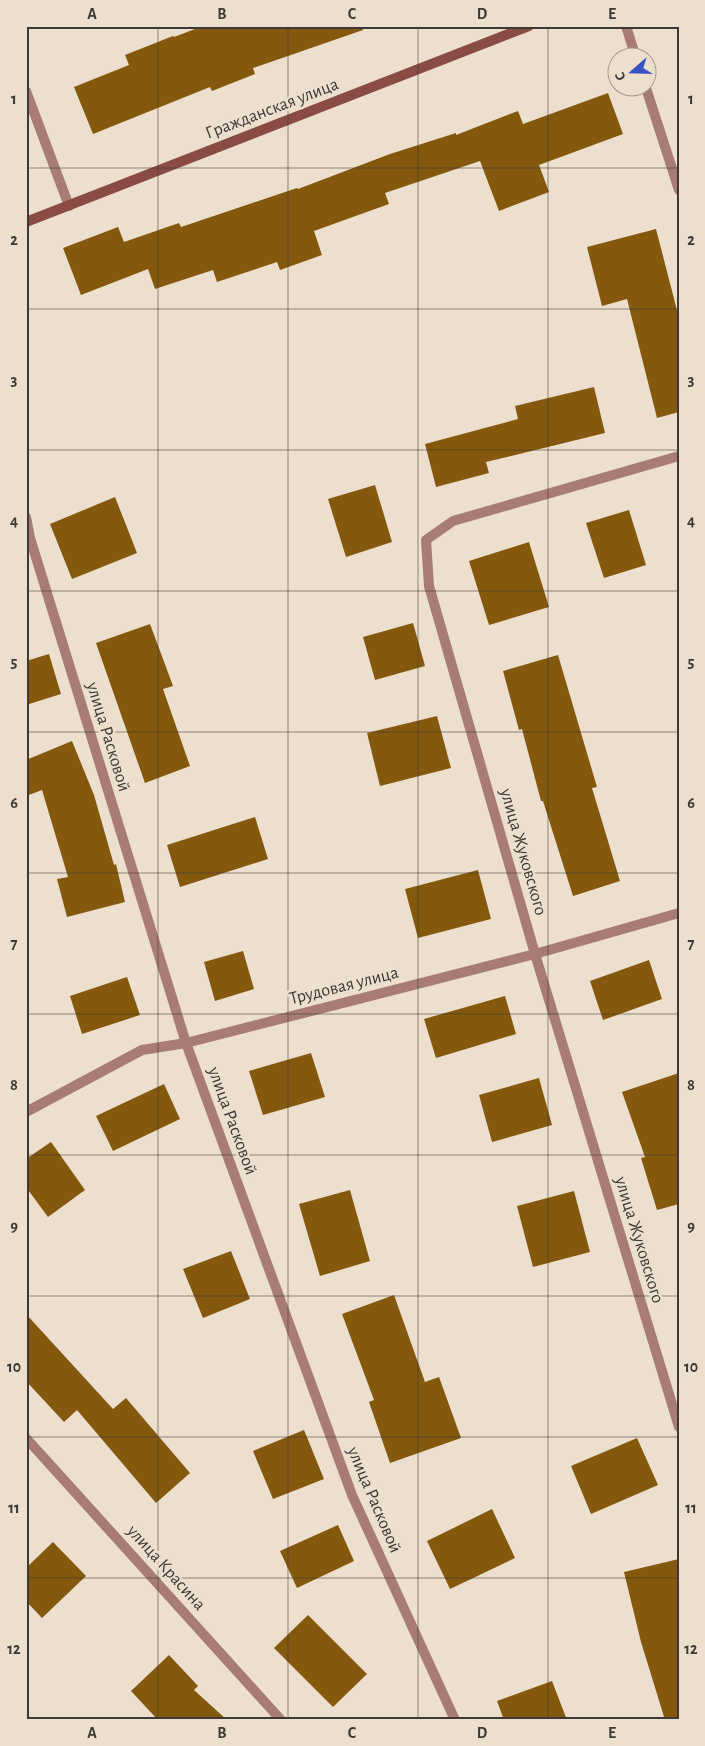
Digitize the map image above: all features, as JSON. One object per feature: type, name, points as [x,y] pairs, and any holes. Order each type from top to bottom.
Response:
[{"type":"street","name":"Гражданская улица","points":[[26,222],[528,26]]},
{"type":"street","points":[[626,26],[633,48]]},
{"type":"street","points":[[26,91],[69,206]]},
{"type":"street","points":[[649,98],[679,190]]},
{"type":"street","name":"улица Жуковского","points":[[679,456],[453,521],[426,540],[429,586],[535,954],[679,1427]]},
{"type":"street","name":"улица Расковой","points":[[26,517],[30,538],[186,1043],[352,1495],[455,1720]]},
{"type":"street","name":"Трудовая улица","points":[[26,1112],[142,1050],[186,1043],[535,954],[679,913]]},
{"type":"street","name":"улица Красина","points":[[26,1438],[281,1720]]},
{"type":"building","points":[[203,26],[362,26],[363,30],[253,68],[255,74],[212,91],[210,87],[93,134],[74,87],[129,65],[125,55]]},
{"type":"building","points":[[608,93],[608,98],[610,98],[623,134],[539,165],[549,192],[499,211],[480,161],[385,193],[389,204],[314,231],[322,255],[280,270],[277,262],[217,282],[213,270],[155,289],[148,269],[81,295],[63,248],[118,227],[124,242],[179,223],[181,227],[298,189],[390,154],[456,133],[456,135],[518,111],[523,124]]},
{"type":"building","points":[[656,229],[679,318],[679,412],[657,418],[627,299],[602,306],[587,247]]},
{"type":"building","points":[[594,387],[605,433],[486,462],[489,473],[436,487],[425,444],[518,419],[515,406]]},
{"type":"building","points":[[375,485],[392,542],[346,557],[328,499]]},
{"type":"building","points":[[115,497],[137,553],[72,579],[50,524]]},
{"type":"building","points":[[629,510],[646,565],[604,578],[586,523]]},
{"type":"building","points":[[529,542],[549,607],[489,625],[469,561]]},
{"type":"building","points":[[413,623],[425,666],[375,680],[363,637]]},
{"type":"building","points":[[150,624],[173,686],[163,689],[190,766],[145,783],[96,643]]},
{"type":"building","points":[[49,654],[61,694],[26,705],[26,661]]},
{"type":"building","points":[[558,655],[597,787],[592,788],[620,881],[573,896],[543,801],[541,801],[522,729],[519,730],[503,671]]},
{"type":"building","points":[[437,716],[451,768],[380,786],[367,733]]},
{"type":"building","points":[[72,741],[94,795],[114,865],[116,864],[125,902],[67,917],[57,879],[68,877],[42,790],[26,796],[26,760]]},
{"type":"building","points":[[255,817],[268,859],[180,887],[167,845]]},
{"type":"building","points":[[478,870],[491,919],[418,938],[405,889]]},
{"type":"building","points":[[243,951],[254,989],[215,1001],[204,962]]},
{"type":"building","points":[[649,960],[662,999],[603,1020],[590,981]]},
{"type":"building","points":[[127,977],[140,1015],[82,1034],[70,996]]},
{"type":"building","points":[[505,996],[516,1034],[436,1058],[424,1019]]},
{"type":"building","points":[[311,1053],[325,1097],[263,1115],[249,1071]]},
{"type":"building","points":[[679,1073],[679,1204],[657,1210],[641,1158],[645,1157],[622,1092]]},
{"type":"building","points":[[539,1078],[552,1125],[492,1142],[479,1095]]},
{"type":"building","points":[[164,1084],[180,1119],[113,1151],[96,1116]]},
{"type":"building","points":[[51,1142],[85,1190],[48,1217],[26,1187],[26,1159]]},
{"type":"building","points":[[350,1190],[370,1261],[320,1276],[299,1204]]},
{"type":"building","points":[[574,1191],[590,1252],[533,1267],[517,1206]]},
{"type":"building","points":[[231,1251],[250,1299],[203,1318],[183,1269]]},
{"type":"building","points":[[394,1295],[425,1382],[439,1377],[461,1438],[390,1463],[369,1402],[374,1400],[342,1314]]},
{"type":"building","points":[[26,1314],[113,1409],[126,1398],[190,1473],[156,1503],[77,1410],[64,1422],[26,1381]]},
{"type":"building","points":[[304,1430],[324,1479],[273,1499],[253,1451]]},
{"type":"building","points":[[637,1438],[658,1485],[591,1514],[571,1466]]},
{"type":"building","points":[[492,1509],[515,1558],[450,1589],[427,1541]]},
{"type":"building","points":[[338,1525],[354,1561],[297,1588],[280,1551]]},
{"type":"building","points":[[53,1542],[86,1576],[42,1618],[26,1601],[26,1568]]},
{"type":"building","points":[[679,1559],[679,1720],[665,1720],[641,1642],[624,1572]]},
{"type":"building","points":[[308,1615],[367,1674],[333,1707],[274,1648]]},
{"type":"building","points":[[169,1655],[198,1686],[194,1690],[227,1720],[158,1720],[131,1691]]},
{"type":"building","points":[[552,1681],[567,1720],[504,1720],[497,1701]]}]
